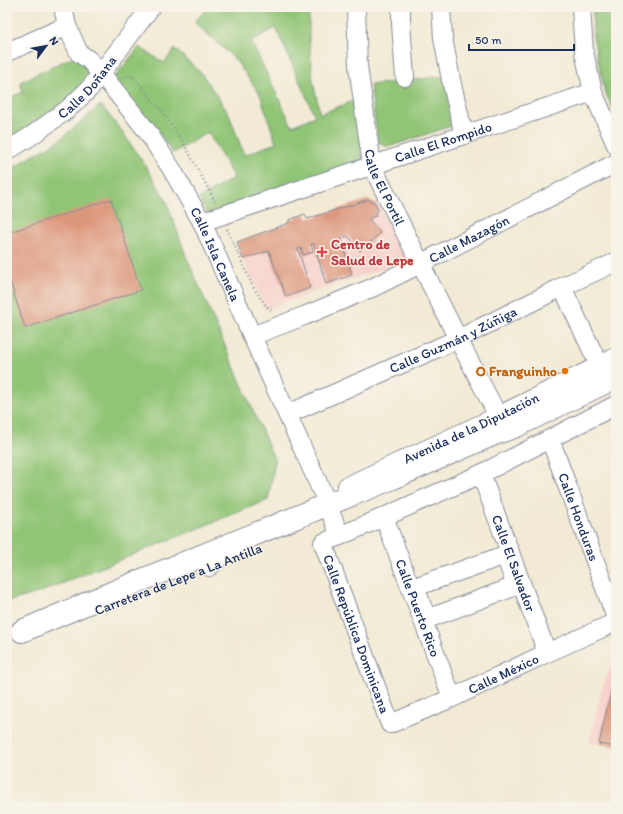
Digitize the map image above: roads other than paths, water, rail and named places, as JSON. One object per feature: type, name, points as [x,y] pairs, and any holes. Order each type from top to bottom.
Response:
[{"type":"main road","name":"Avenida de la Diputación","points":[[331,513],[393,478],[499,432],[506,422],[607,371]]},
{"type":"main road","name":"Avenida de la Diputación","points":[[331,513],[397,490],[502,439],[506,422]]},
{"type":"main road","name":"Carretera de Lepe a La Antilla","points":[[14,632],[36,631],[61,624],[294,534],[331,513]]},
{"type":"main road","name":"Carretera de Lepe a La Antilla","points":[[14,632],[137,582],[331,513]]},
{"type":"street","name":"Calle Isla Canela","points":[[63,7],[66,26],[79,52],[101,73],[147,131],[171,168],[202,222],[331,513]]},
{"type":"street","name":"Calle Doñana","points":[[7,151],[31,136],[68,109],[90,88],[151,7]]},
{"type":"street","name":"Calle El Portil","points":[[356,7],[358,66],[372,166],[458,339],[506,422]]},
{"type":"street","points":[[401,7],[405,77]]},
{"type":"street","points":[[440,7],[451,80],[464,135]]},
{"type":"street","points":[[581,7],[584,52],[593,92],[616,145]]},
{"type":"street","points":[[7,52],[66,26]]},
{"type":"street","name":"Calle El Rompido","points":[[202,222],[593,92]]},
{"type":"street","name":"Calle Mazagón","points":[[252,336],[374,287],[616,163]]},
{"type":"street","name":"Calle Guzmán y Zúñiga","points":[[288,414],[458,339],[616,262]]},
{"type":"street","points":[[562,287],[607,371]]},
{"type":"street","name":"Avenida de la Diputación","points":[[607,371],[616,357]]},
{"type":"street","name":"Avenida de la Diputación","points":[[323,543],[331,513],[384,517],[481,474],[616,405]]},
{"type":"street","name":"Calle Honduras","points":[[550,439],[616,618]]},
{"type":"street","name":"Calle El Salvador","points":[[481,474],[547,653]]},
{"type":"street","name":"Calle Puerto Rico","points":[[384,517],[452,698]]},
{"type":"street","name":"Calle República Dominicana","points":[[323,543],[390,724]]},
{"type":"street","points":[[505,555],[516,586],[427,618],[415,587],[505,555]]},
{"type":"street","name":"Calle México","points":[[390,724],[452,698],[616,622]]},
{"type":"place","name":"Centro de Salud de Lepe","points":[[322,252]]},
{"type":"place","name":"O Franguinho","points":[[565,371]]}]
